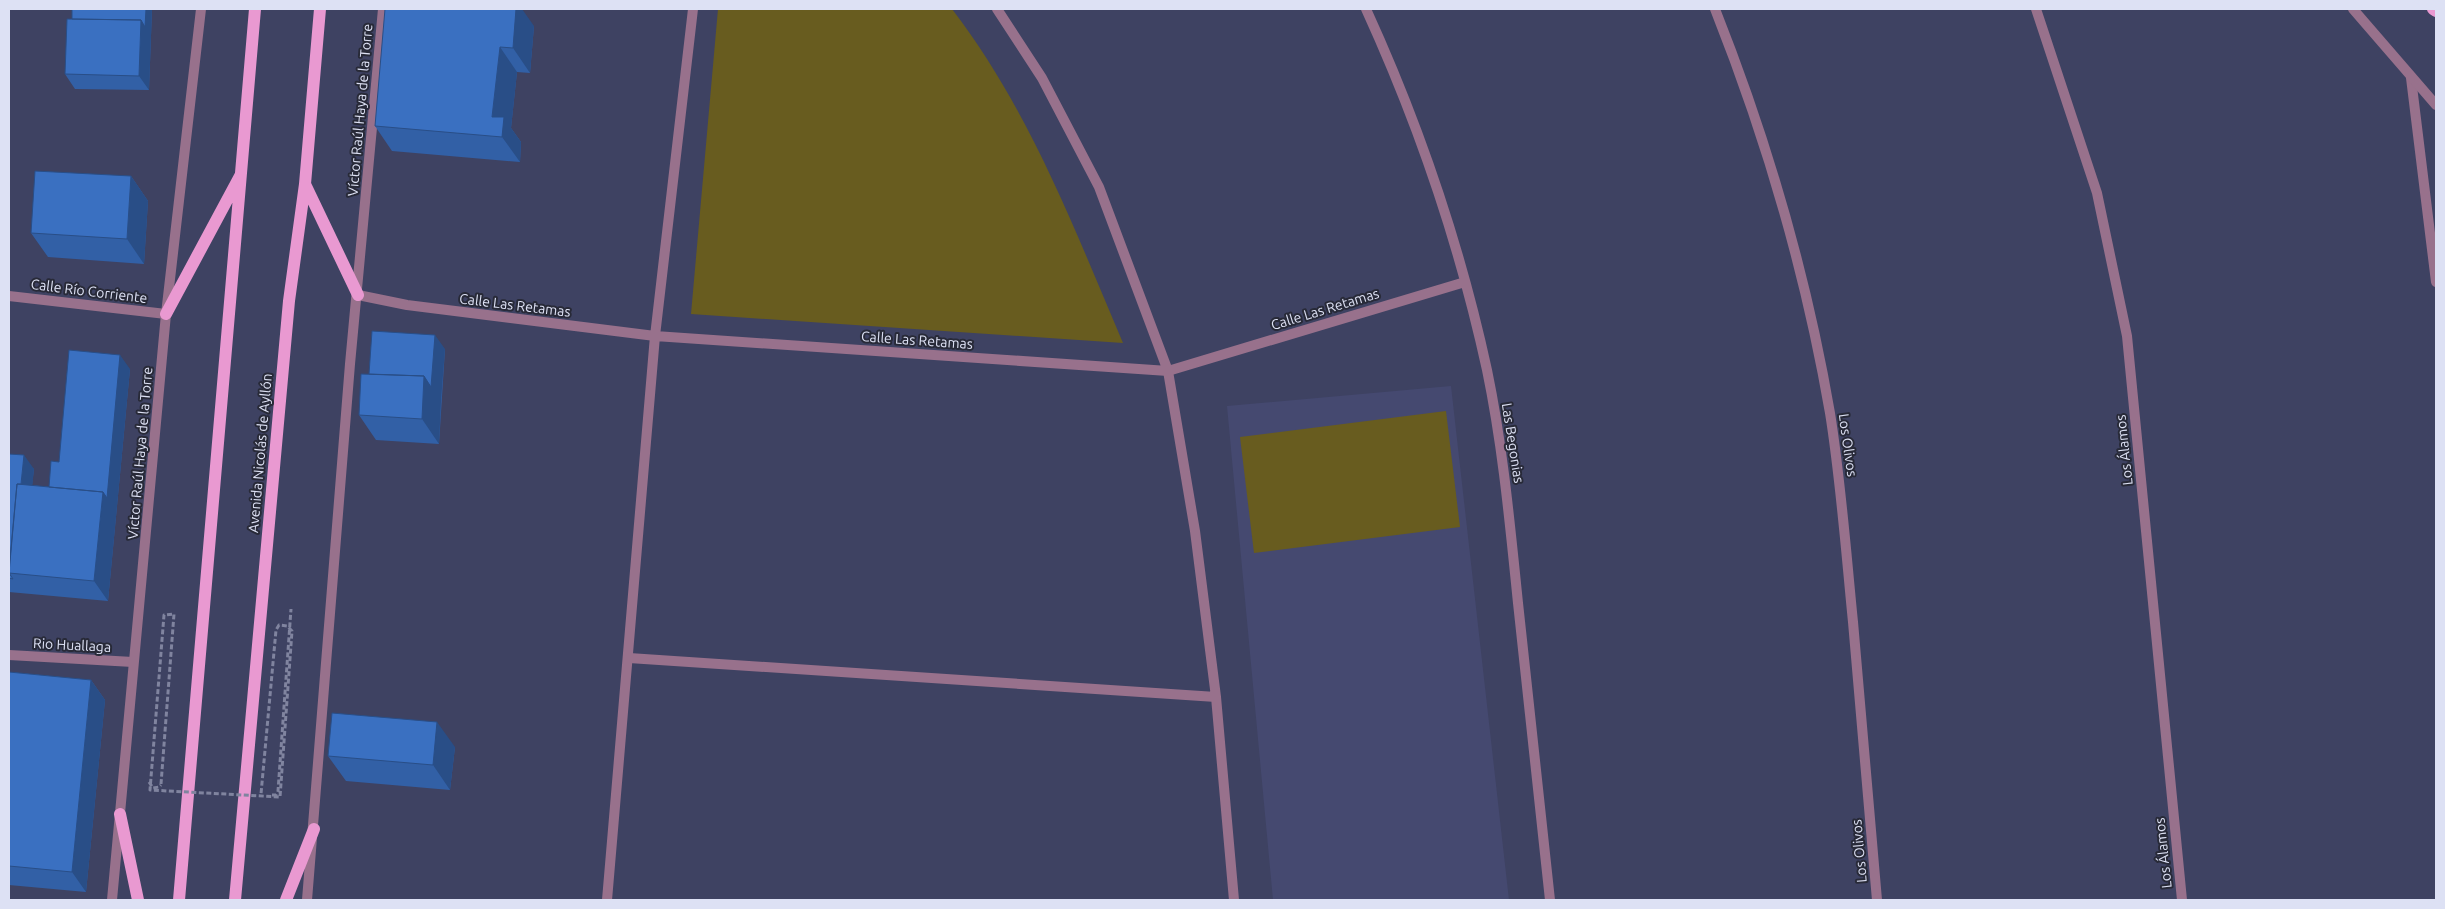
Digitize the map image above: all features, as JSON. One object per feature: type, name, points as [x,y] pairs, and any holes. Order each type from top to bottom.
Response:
[{"type":"main road","points":[[179,900],[243,171],[255,9]]},
{"type":"main road","name":"Avenida Nicolás de Ayllón","points":[[235,900],[289,302],[305,184],[320,9]]},
{"type":"main road","points":[[166,314],[243,171]]},
{"type":"main road","points":[[305,184],[358,295]]},
{"type":"main road","points":[[120,814],[138,900]]},
{"type":"main road","points":[[286,900],[314,829]]},
{"type":"street","name":"Víctor Raúl Haya de la Torre","points":[[112,900],[166,314],[201,9]]},
{"type":"street","name":"Víctor Raúl Haya de la Torre","points":[[308,900],[350,364],[358,295],[383,9]]},
{"type":"street","points":[[607,900],[655,336],[692,9]]},
{"type":"street","points":[[997,9],[1042,78],[1098,187],[1168,371],[1195,531],[1216,697],[1234,900]]},
{"type":"street","name":"Las Begonias","points":[[1366,9],[1415,124],[1442,202],[1465,282],[1487,371],[1503,461],[1550,900]]},
{"type":"street","name":"Los Olivos","points":[[1715,9],[1772,167],[1796,251],[1815,335],[1828,406],[1841,494],[1877,900]]},
{"type":"street","name":"Los Álamos","points":[[2036,9],[2098,192],[2127,336],[2182,900]]},
{"type":"street","points":[[2353,9],[2436,105]]},
{"type":"street","points":[[2411,78],[2436,282]]},
{"type":"street","name":"Calle Las Retamas","points":[[358,295],[407,305],[655,336],[1168,371],[1465,282]]},
{"type":"street","name":"Calle Río Corriente","points":[[9,296],[166,314]]},
{"type":"street","name":"Rio Huallaga","points":[[9,655],[133,662]]},
{"type":"street","points":[[629,658],[1216,697]]},
{"type":"path","points":[[161,784],[174,614],[164,615],[150,790],[280,797],[292,631],[287,626],[279,625],[276,630],[261,794],[276,795],[278,791],[291,609]]},
{"type":"shaded area","points":[[718,9],[952,9],[979,47],[1027,128],[1068,213],[1123,343],[691,314]]},
{"type":"shaded area","points":[[1451,386],[1509,900],[1273,900],[1227,406]]},
{"type":"shaded area","points":[[1446,411],[1460,527],[1254,553],[1240,437]]},
{"type":"building","points":[[72,9],[146,9],[145,27],[141,20],[72,19]]},
{"type":"building","points":[[385,9],[516,9],[513,48],[500,47],[492,117],[504,117],[502,137],[375,126]]},
{"type":"building","points":[[67,19],[141,20],[139,76],[65,74]]},
{"type":"building","points":[[35,171],[131,176],[127,239],[31,233]]},
{"type":"building","points":[[372,331],[435,335],[431,387],[424,376],[369,374]]},
{"type":"building","points":[[69,350],[120,355],[107,498],[103,492],[49,487],[51,461],[59,462]]},
{"type":"building","points":[[361,374],[424,376],[422,419],[359,415]]},
{"type":"building","points":[[9,454],[24,455],[21,484],[17,484],[9,569]]},
{"type":"building","points":[[17,484],[103,492],[94,581],[9,573]]},
{"type":"building","points":[[9,672],[91,680],[72,872],[9,866]]},
{"type":"building","points":[[332,713],[437,722],[433,765],[328,756]]}]
